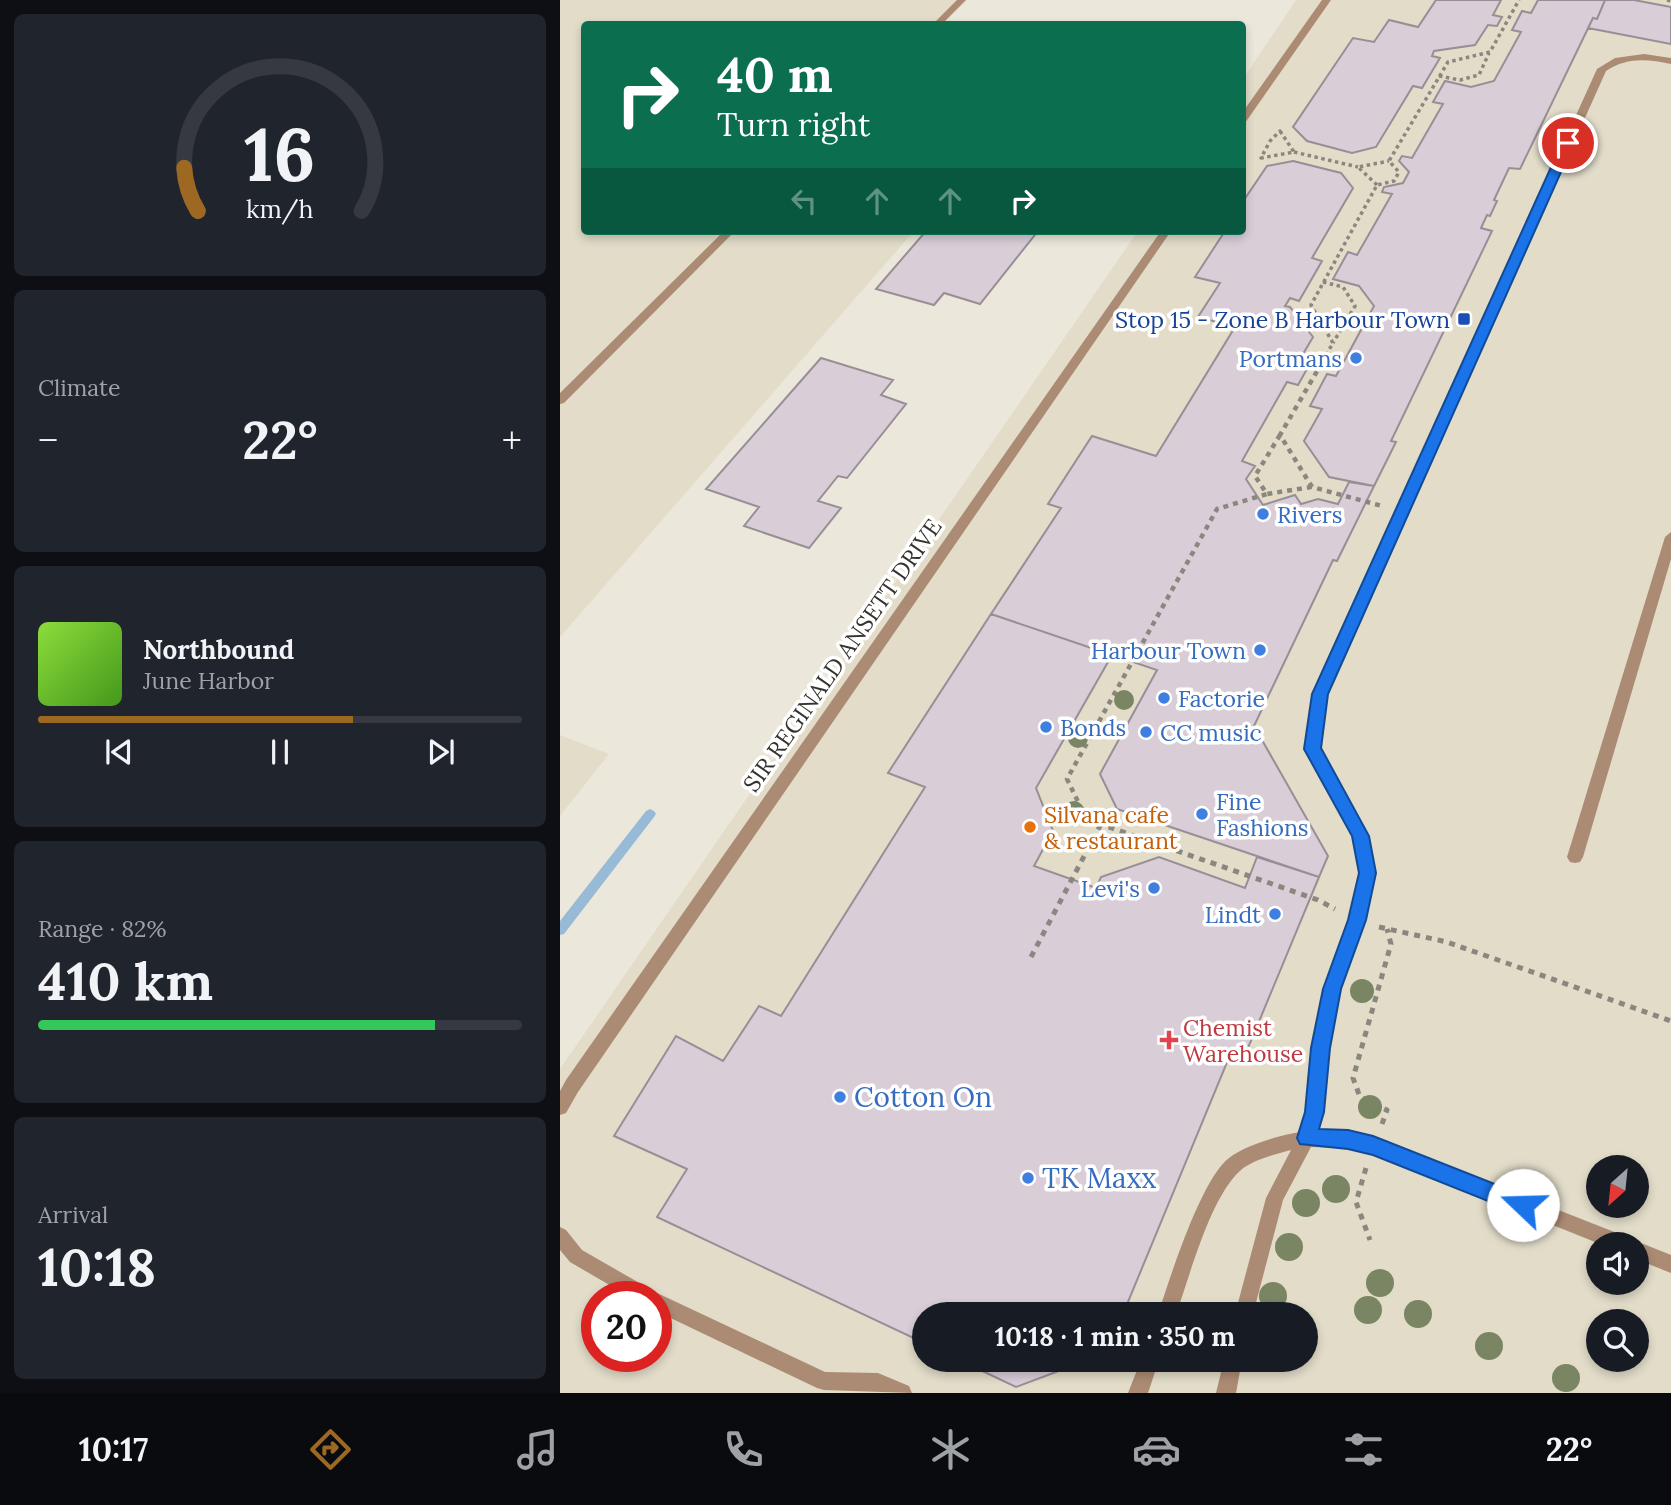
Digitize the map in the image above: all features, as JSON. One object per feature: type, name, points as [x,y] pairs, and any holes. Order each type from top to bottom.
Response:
[{"type":"lane","points":[[940,21],[962,0]]},
{"type":"lane","points":[[1246,115],[1327,0]]},
{"type":"lane","points":[[1247,1302],[1275,1198],[1307,1138],[1315,1112],[1320,1048],[1332,989],[1357,920],[1367,873],[1360,836],[1312,749],[1320,694],[1602,69],[1614,60],[1630,55],[1671,61]]},
{"type":"lane","points":[[560,400],[726,235]]},
{"type":"lane","name":"SIR REGINALD ANSETT DRIVE","points":[[560,1107],[1163,235]]},
{"type":"lane","points":[[1575,857],[1671,537]]},
{"type":"lane","points":[[1172,1302],[1206,1210],[1234,1165],[1270,1146],[1307,1138],[1348,1139],[1373,1145],[1592,1232]]},
{"type":"lane","points":[[560,1237],[576,1256],[620,1281]]},
{"type":"lane","points":[[1649,1255],[1671,1264]]},
{"type":"lane","points":[[672,1309],[827,1387],[878,1381],[902,1393]]},
{"type":"lane","points":[[1138,1393],[1146,1372]]},
{"type":"lane","points":[[1226,1393],[1230,1372]]},
{"type":"path","points":[[1439,76],[1460,80],[1479,75],[1519,0]]},
{"type":"path","points":[[1294,152],[1280,131],[1270,141],[1261,158],[1294,152],[1358,167],[1389,160],[1448,62],[1490,52]]},
{"type":"path","points":[[1332,342],[1311,305],[1377,185],[1394,181],[1399,172],[1389,160]]},
{"type":"path","points":[[1358,167],[1377,185]]},
{"type":"path","points":[[1267,494],[1255,476],[1355,306],[1343,287],[1323,282]]},
{"type":"path","points":[[1280,435],[1312,487]]},
{"type":"path","points":[[1401,512],[1305,486],[1217,509],[1068,779],[1086,819],[1318,900],[1357,920],[1447,942],[1671,1021]]},
{"type":"path","points":[[1031,957],[1101,824]]},
{"type":"path","points":[[1370,1240],[1356,1202],[1387,1110],[1360,1097],[1353,1078],[1391,944],[1387,929]]},
{"type":"shaded area","points":[[560,0],[967,0],[946,21],[581,21],[581,235],[911,235],[560,637]]},
{"type":"shaded area","name":"Harbour Town","points":[[1296,0],[1671,0],[1671,1393],[560,1393],[560,1069],[1135,235],[1246,235],[1246,75]]},
{"type":"shaded area","points":[[560,735],[609,754],[560,816]]},
{"type":"building","points":[[1436,0],[1501,0],[1493,15],[1502,17],[1497,26],[1488,25],[1475,45],[1434,51],[1432,56],[1440,58],[1422,88],[1413,86],[1376,147],[1352,153],[1307,141],[1293,127],[1353,38],[1374,42],[1389,20],[1418,27]]},
{"type":"building","points":[[1538,0],[1605,0],[1597,19],[1593,18],[1520,169],[1509,168],[1494,200],[1497,201],[1490,216],[1487,215],[1481,228],[1492,231],[1391,441],[1396,442],[1374,486],[1329,477],[1304,441],[1322,409],[1310,406],[1327,374],[1336,376],[1374,306],[1359,286],[1333,279],[1348,252],[1357,255],[1392,194],[1382,192],[1384,187],[1403,183],[1409,172],[1399,161],[1402,156],[1412,158],[1443,104],[1433,102],[1445,81],[1471,87],[1494,81],[1521,32],[1512,30],[1522,11],[1531,13]]},
{"type":"building","points":[[1605,0],[1634,0],[1671,7],[1671,44],[1588,28],[1593,18],[1597,19]]},
{"type":"building","points":[[1293,161],[1341,173],[1353,188],[1312,258],[1322,261],[1299,301],[1290,298],[1285,306],[1290,307],[1313,337],[1296,366],[1307,369],[1298,385],[1287,382],[1242,461],[1255,466],[1246,479],[1263,505],[1295,495],[1301,504],[1318,499],[1338,504],[1349,482],[1374,486],[1337,561],[1333,560],[1254,726],[1328,856],[1319,877],[1117,809],[1100,774],[1157,670],[991,614],[1061,508],[1048,504],[1092,436],[1156,456],[1235,327],[1198,317],[1220,283],[1195,277],[1222,235],[1246,235],[1246,197],[1267,166]]},
{"type":"building","points":[[923,235],[1035,235],[980,304],[944,293],[934,305],[876,289]]},
{"type":"building","points":[[821,358],[893,380],[881,395],[906,404],[847,478],[838,476],[818,501],[841,508],[809,548],[744,526],[759,507],[706,489]]},
{"type":"building","points":[[991,614],[1112,655],[1036,788],[1053,831],[1034,866],[1096,888],[1101,877],[1159,857],[1245,888],[1257,857],[1319,877],[1243,1060],[1230,1055],[1128,1302],[912,1302],[912,1337],[657,1217],[687,1169],[614,1136],[676,1036],[723,1061],[759,1006],[781,1016],[925,787],[888,773]]},
{"type":"building","points":[[984,1372],[1056,1372],[1016,1387]]},
{"type":"waterway","points":[[560,930],[650,814]]},
{"type":"place","name":"Stop 15 - Zone B Harbour Town","points":[[1464,319]]},
{"type":"place","name":"Portmans","points":[[1356,358]]},
{"type":"place","name":"Rivers","points":[[1263,514]]},
{"type":"place","name":"Harbour Town","points":[[1260,650]]},
{"type":"place","name":"Factorie","points":[[1164,698]]},
{"type":"place","name":"Bonds","points":[[1046,727]]},
{"type":"place","name":"CC music","points":[[1146,732]]},
{"type":"place","name":"Fine Fashions","points":[[1202,814]]},
{"type":"place","name":"Silvana cafe & restaurant","points":[[1030,827]]},
{"type":"place","name":"Levi's","points":[[1154,888]]},
{"type":"place","name":"Lindt","points":[[1275,914]]},
{"type":"place","name":"Chemist Warehouse","points":[[1169,1040]]},
{"type":"place","name":"Cotton On","points":[[840,1097]]},
{"type":"place","name":"TK Maxx","points":[[1028,1178]]},
{"type":"route","points":[[1523,1205],[1373,1145],[1348,1139],[1307,1138],[1315,1112],[1320,1048],[1332,989],[1357,920],[1367,873],[1360,836],[1312,749],[1320,694],[1568,143]]}]
